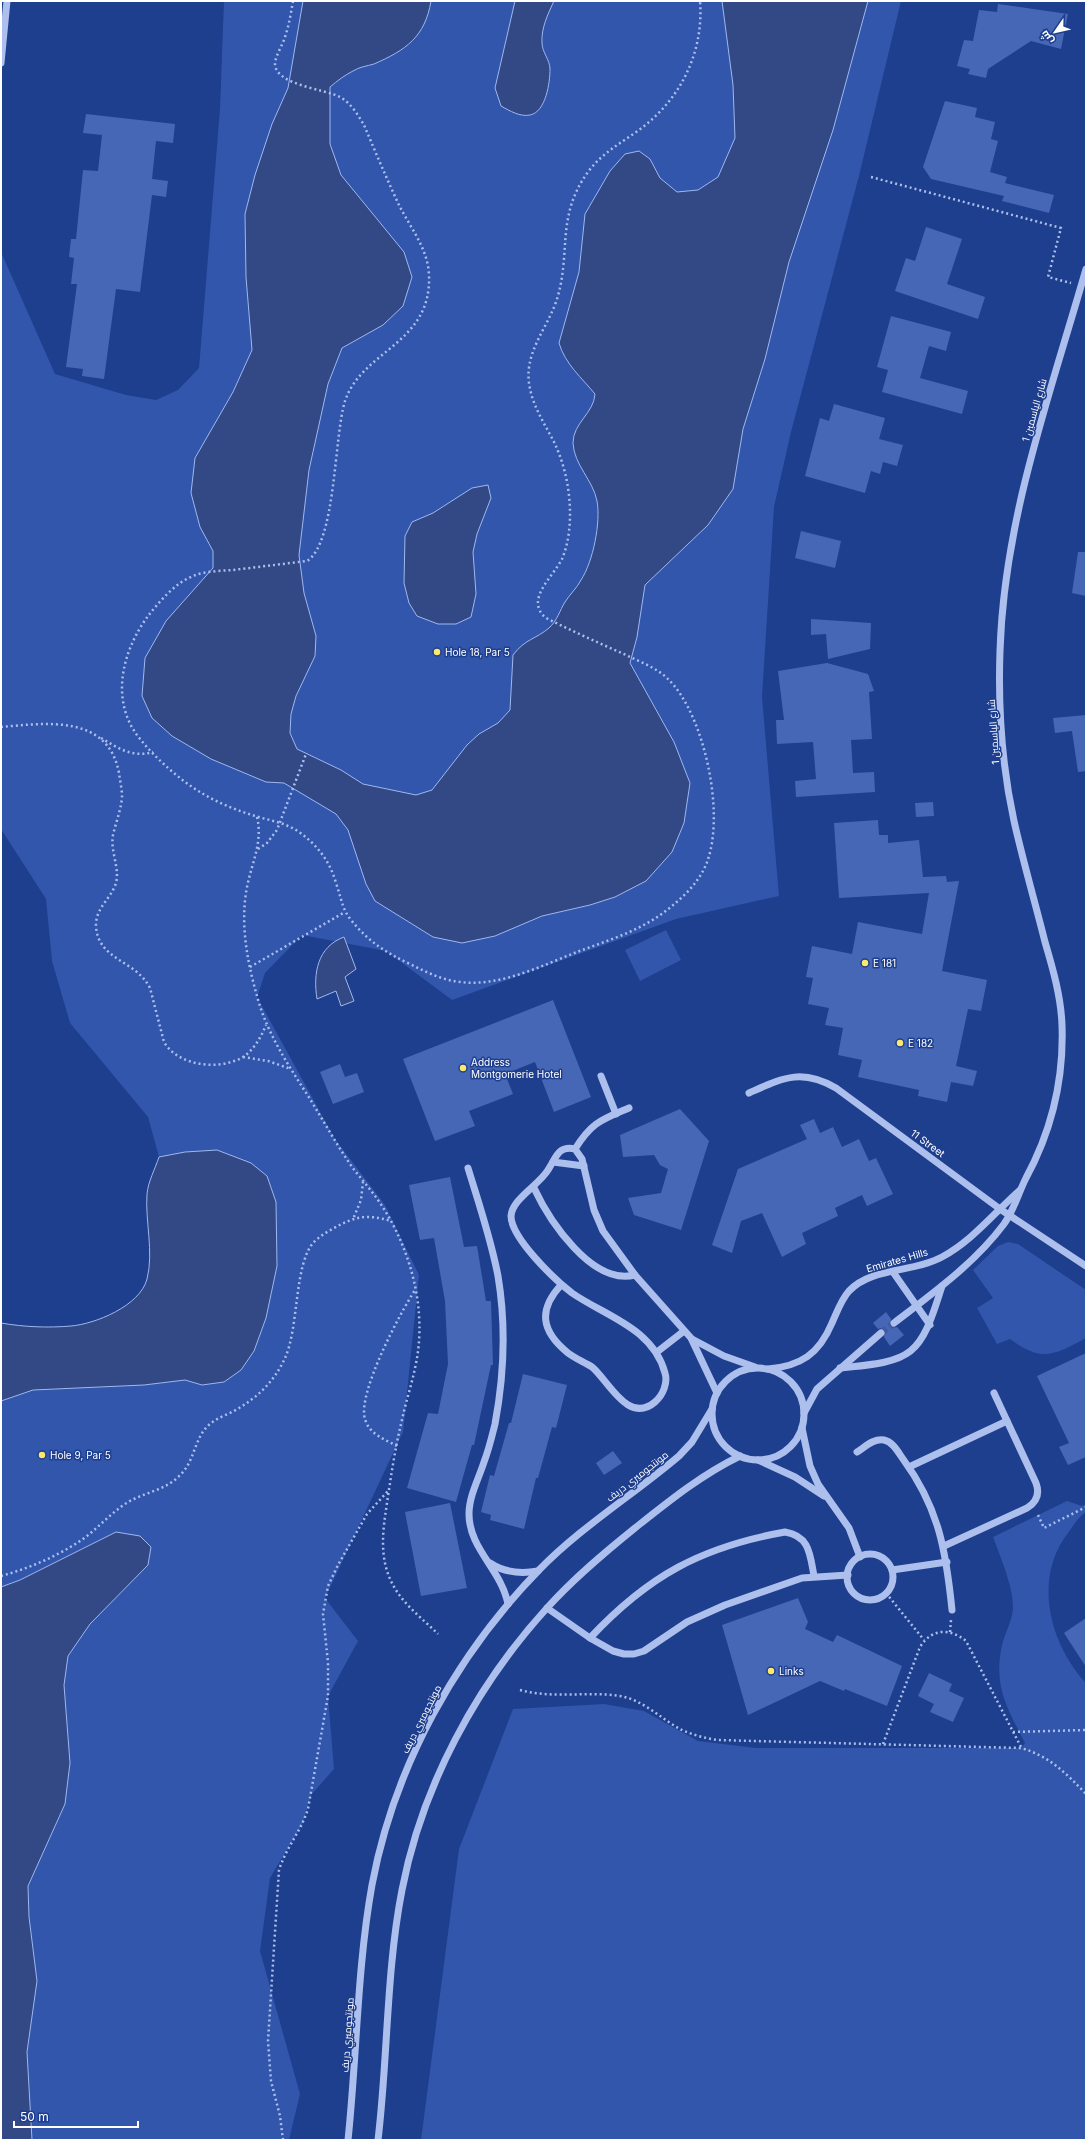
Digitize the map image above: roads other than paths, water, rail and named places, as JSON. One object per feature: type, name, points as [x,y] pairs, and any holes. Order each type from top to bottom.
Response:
[{"type":"street","points":[[1,63],[7,1]]},
{"type":"street","name":"شارع الياسمين 1","points":[[1020,1190],[1040,1151],[1054,1110],[1062,1067],[1062,1023],[1056,980],[1013,819],[1005,764],[1000,708],[1003,596],[1013,527],[1032,453],[1086,269]]},
{"type":"street","points":[[601,1076],[616,1114]]},
{"type":"street","name":"11 Street","points":[[749,1093],[790,1077],[806,1076],[822,1080],[836,1088],[1000,1209],[1086,1266]]},
{"type":"street","points":[[575,1149],[594,1124],[629,1108]]},
{"type":"street","points":[[562,1285],[550,1297],[546,1306],[545,1316],[547,1326],[559,1344],[568,1353],[590,1366],[601,1375],[624,1403],[634,1407],[644,1408],[654,1403],[661,1395],[665,1386],[666,1375],[657,1352],[637,1332],[625,1323],[584,1301],[562,1285],[537,1260],[512,1224],[511,1215],[513,1207],[518,1200],[534,1188],[561,1150],[568,1147],[575,1149],[582,1159],[598,1221],[603,1231],[635,1275],[684,1331],[691,1338],[724,1356],[759,1368],[768,1369],[782,1375],[794,1385],[801,1398],[804,1414],[802,1428],[810,1466],[829,1500],[848,1528],[860,1557]]},
{"type":"street","points":[[553,1162],[584,1166]]},
{"type":"street","points":[[468,1168],[490,1240],[498,1277],[502,1314],[503,1351],[501,1388],[494,1424],[469,1512],[470,1530],[502,1585],[508,1604]]},
{"type":"street","points":[[534,1188],[552,1222],[578,1251],[592,1263],[613,1275],[626,1278],[635,1275]]},
{"type":"street","points":[[894,1323],[942,1286],[982,1249],[1010,1216],[1020,1190]]},
{"type":"street","name":"Emirates Hills","points":[[768,1369],[785,1368],[801,1361],[815,1352],[826,1338],[839,1306],[849,1291],[864,1280],[880,1273],[893,1272],[926,1264],[955,1249],[1020,1190]]},
{"type":"street","points":[[893,1272],[930,1325]]},
{"type":"street","points":[[840,1368],[888,1363],[901,1358],[913,1349],[923,1338],[930,1325],[942,1286]]},
{"type":"street","points":[[657,1352],[684,1331]]},
{"type":"street","points":[[804,1414],[817,1389],[881,1333]]},
{"type":"street","points":[[691,1338],[717,1393]]},
{"type":"street","points":[[759,1368],[746,1370],[734,1375],[724,1383],[717,1393],[712,1408],[713,1423],[718,1437],[728,1448],[740,1456],[757,1460],[795,1477],[829,1500]]},
{"type":"street","points":[[944,1546],[1033,1504],[1037,1498],[1039,1490],[994,1393]]},
{"type":"street","name":"مونتجوميري دريف","points":[[348,2140],[364,1952],[372,1884],[389,1818],[413,1756],[444,1695],[467,1658],[508,1604],[538,1571],[574,1537],[679,1456],[692,1442],[712,1408]]},
{"type":"street","points":[[909,1467],[1007,1421]]},
{"type":"street","points":[[757,1460],[772,1458],[785,1452],[795,1441],[802,1428]]},
{"type":"street","points":[[857,1452],[871,1442],[885,1440],[891,1444],[909,1467],[924,1491],[936,1518],[944,1546],[952,1610]]},
{"type":"street","points":[[378,2140],[384,2095],[394,1953],[402,1890],[418,1828],[441,1769],[493,1676],[547,1608],[591,1564],[681,1491],[710,1472],[740,1456]]},
{"type":"street","points":[[590,1638],[625,1604],[653,1582],[703,1555],[736,1543],[785,1532],[793,1534],[801,1538],[807,1545],[814,1576]]},
{"type":"street","points":[[875,1555],[889,1563],[892,1570],[893,1579],[886,1593],[872,1600],[864,1599],[851,1589],[848,1575],[850,1566],[860,1557],[875,1555]]},
{"type":"street","points":[[487,1561],[496,1567],[517,1573],[538,1571]]},
{"type":"street","points":[[892,1570],[947,1562]]},
{"type":"street","points":[[547,1608],[590,1638],[613,1651],[624,1654],[639,1653],[706,1613],[791,1581],[814,1576],[848,1575]]},
{"type":"tunnel","points":[[881,1333],[894,1323]]},
{"type":"place","name":"Hole 18, Par 5","points":[[437,652]]},
{"type":"place","name":"E 181","points":[[865,963]]},
{"type":"place","name":"E 182","points":[[900,1043]]},
{"type":"place","name":"Address Montgomerie Hotel","points":[[463,1068]]},
{"type":"place","name":"Hole 9, Par 5","points":[[42,1455]]},
{"type":"place","name":"Links","points":[[771,1671]]}]
